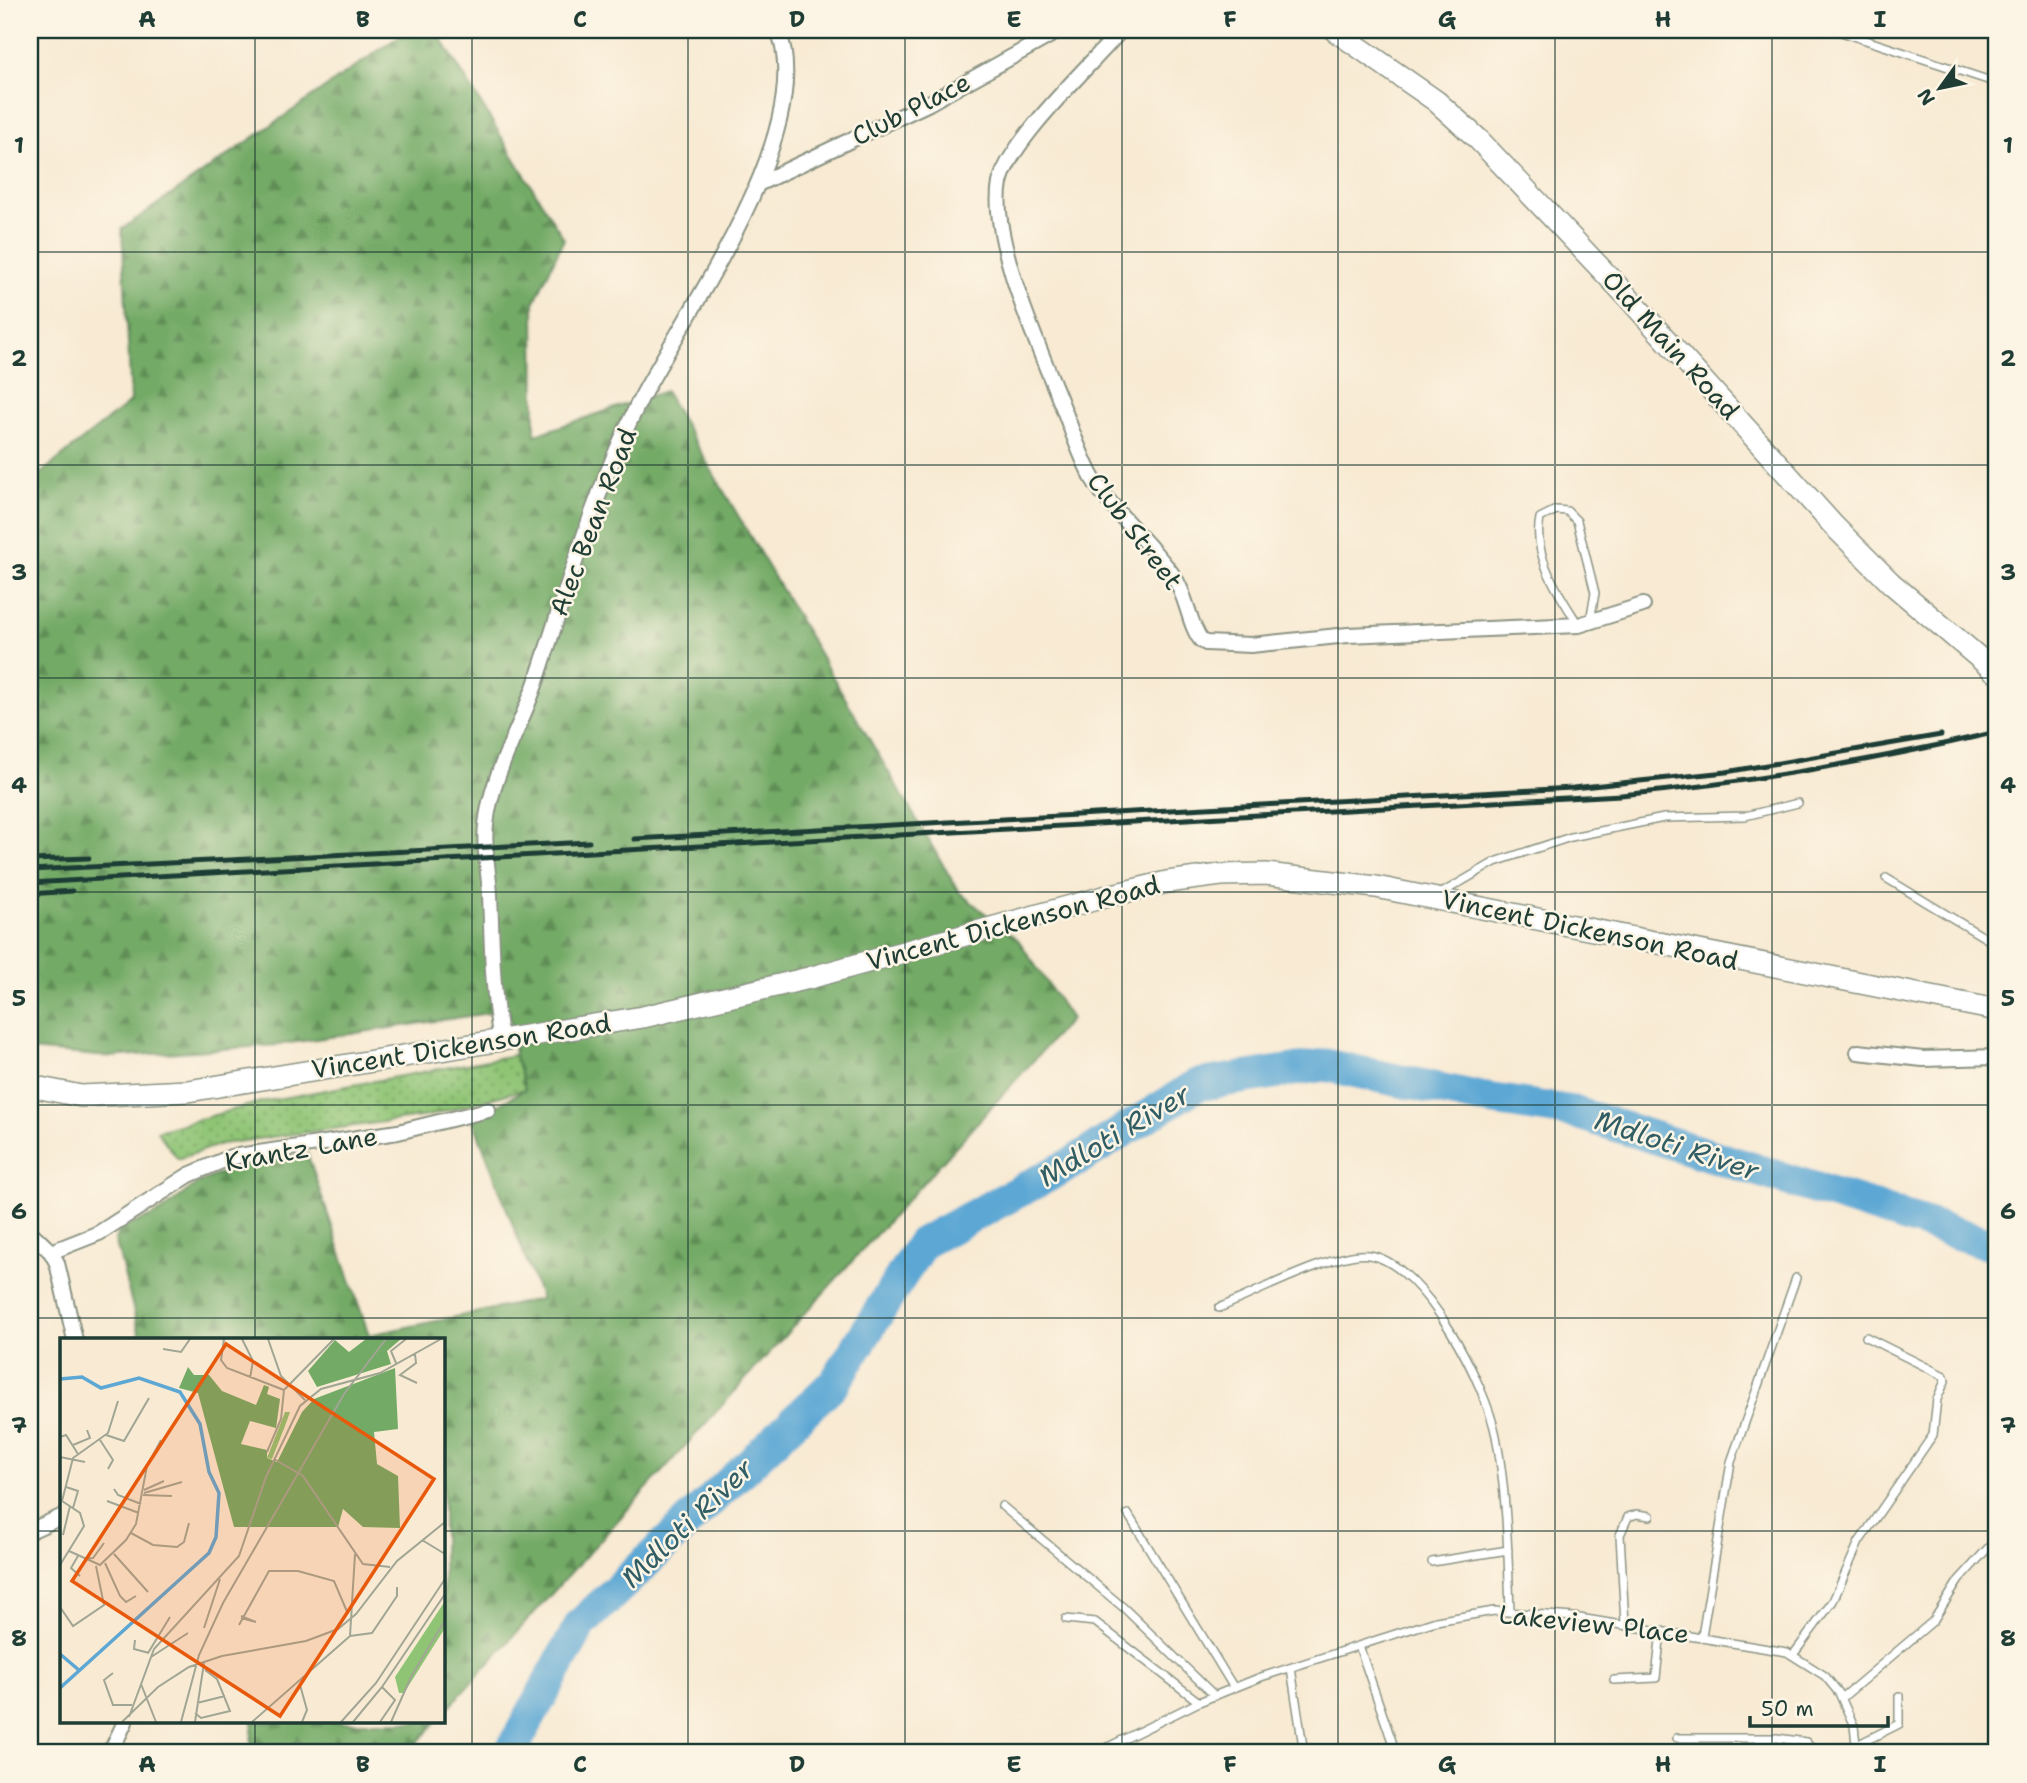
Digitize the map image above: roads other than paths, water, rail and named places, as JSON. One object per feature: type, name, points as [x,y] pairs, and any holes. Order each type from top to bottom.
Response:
[{"type":"main road","name":"Old Main Road","points":[[1334,30],[1436,101],[1478,139],[1624,293],[1834,526],[1891,583],[1997,673]]},
{"type":"main road","name":"Vincent Dickenson Road","points":[[30,1086],[81,1096],[188,1091],[643,1017],[717,1001],[1167,882],[1221,875],[1266,874],[1320,878],[1434,898],[1997,1010]]},
{"type":"street","name":"Alec Bean Road","points":[[501,1040],[493,988],[486,825],[493,798],[535,685],[573,567],[638,405],[760,183],[779,127],[785,99],[786,69],[778,30]]},
{"type":"street","name":"Club Place","points":[[760,183],[929,103],[1060,30]]},
{"type":"street","name":"Club Street","points":[[1121,30],[1033,129],[1010,161],[1000,181],[999,204],[1006,247],[1018,287],[1083,458],[1100,489],[1175,578],[1189,605],[1197,635],[1206,643],[1251,645],[1348,635],[1584,623],[1643,605]]},
{"type":"street","points":[[1858,1052],[1923,1059],[1997,1057]]},
{"type":"street","name":"Krantz Lane","points":[[51,1252],[99,1233],[189,1175],[222,1160],[398,1132],[488,1110]]},
{"type":"street","points":[[30,1232],[51,1252],[64,1286],[75,1338]]},
{"type":"street","points":[[30,1531],[60,1517]]},
{"type":"street","points":[[111,1752],[124,1724]]},
{"type":"lane","points":[[1835,30],[1997,83]]},
{"type":"lane","points":[[1556,510],[1567,511],[1577,521],[1595,593],[1584,623],[1552,582],[1543,555],[1538,528],[1540,518],[1556,510]]},
{"type":"lane","points":[[1434,898],[1495,862],[1571,837],[1664,818],[1745,817],[1798,803]]},
{"type":"lane","points":[[1886,877],[1997,944]]},
{"type":"lane","points":[[1219,1308],[1325,1264],[1356,1255],[1383,1259],[1401,1270],[1430,1301],[1474,1373],[1496,1435],[1508,1550],[1510,1612]]},
{"type":"lane","points":[[1702,1636],[1731,1462],[1796,1278]]},
{"type":"lane","points":[[1793,1656],[1833,1601],[1859,1542],[1933,1435],[1937,1399],[1945,1381],[1944,1376],[1866,1337]]},
{"type":"lane","points":[[1002,1506],[1124,1608],[1215,1696]]},
{"type":"lane","points":[[1128,1514],[1234,1688]]},
{"type":"lane","points":[[1625,1625],[1620,1535],[1628,1517],[1637,1514],[1650,1516]]},
{"type":"lane","points":[[1842,1698],[1933,1621],[1959,1580],[1997,1538]]},
{"type":"lane","points":[[1432,1562],[1508,1550]]},
{"type":"lane","name":"Lakeview Place","points":[[1096,1753],[1199,1702],[1291,1668],[1470,1613],[1510,1612],[1702,1636],[1762,1646],[1793,1656],[1825,1676],[1842,1698],[1854,1726],[1857,1749]]},
{"type":"lane","points":[[1066,1619],[1095,1622],[1199,1702]]},
{"type":"lane","points":[[1614,1680],[1656,1678],[1661,1630]]},
{"type":"lane","points":[[1359,1646],[1396,1753]]},
{"type":"lane","points":[[1291,1668],[1304,1753]]},
{"type":"lane","points":[[1857,1749],[1899,1724],[1899,1696]]},
{"type":"lane","points":[[1677,1738],[1777,1738],[1806,1742],[1815,1753]]},
{"type":"waterway","name":"Mdloti River","points":[[510,1753],[581,1624],[835,1382],[922,1243],[1074,1162],[1197,1085],[1325,1065],[1481,1098],[1573,1112],[1997,1246]]},
{"type":"railway","points":[[30,883],[1621,795],[1810,770],[1997,732]]},
{"type":"railway","points":[[634,839],[1573,788],[1726,772],[1941,735]]},
{"type":"railway","points":[[30,870],[589,842]]},
{"type":"railway","points":[[30,860],[89,858]]},
{"type":"railway","points":[[30,894],[72,891]]}]
